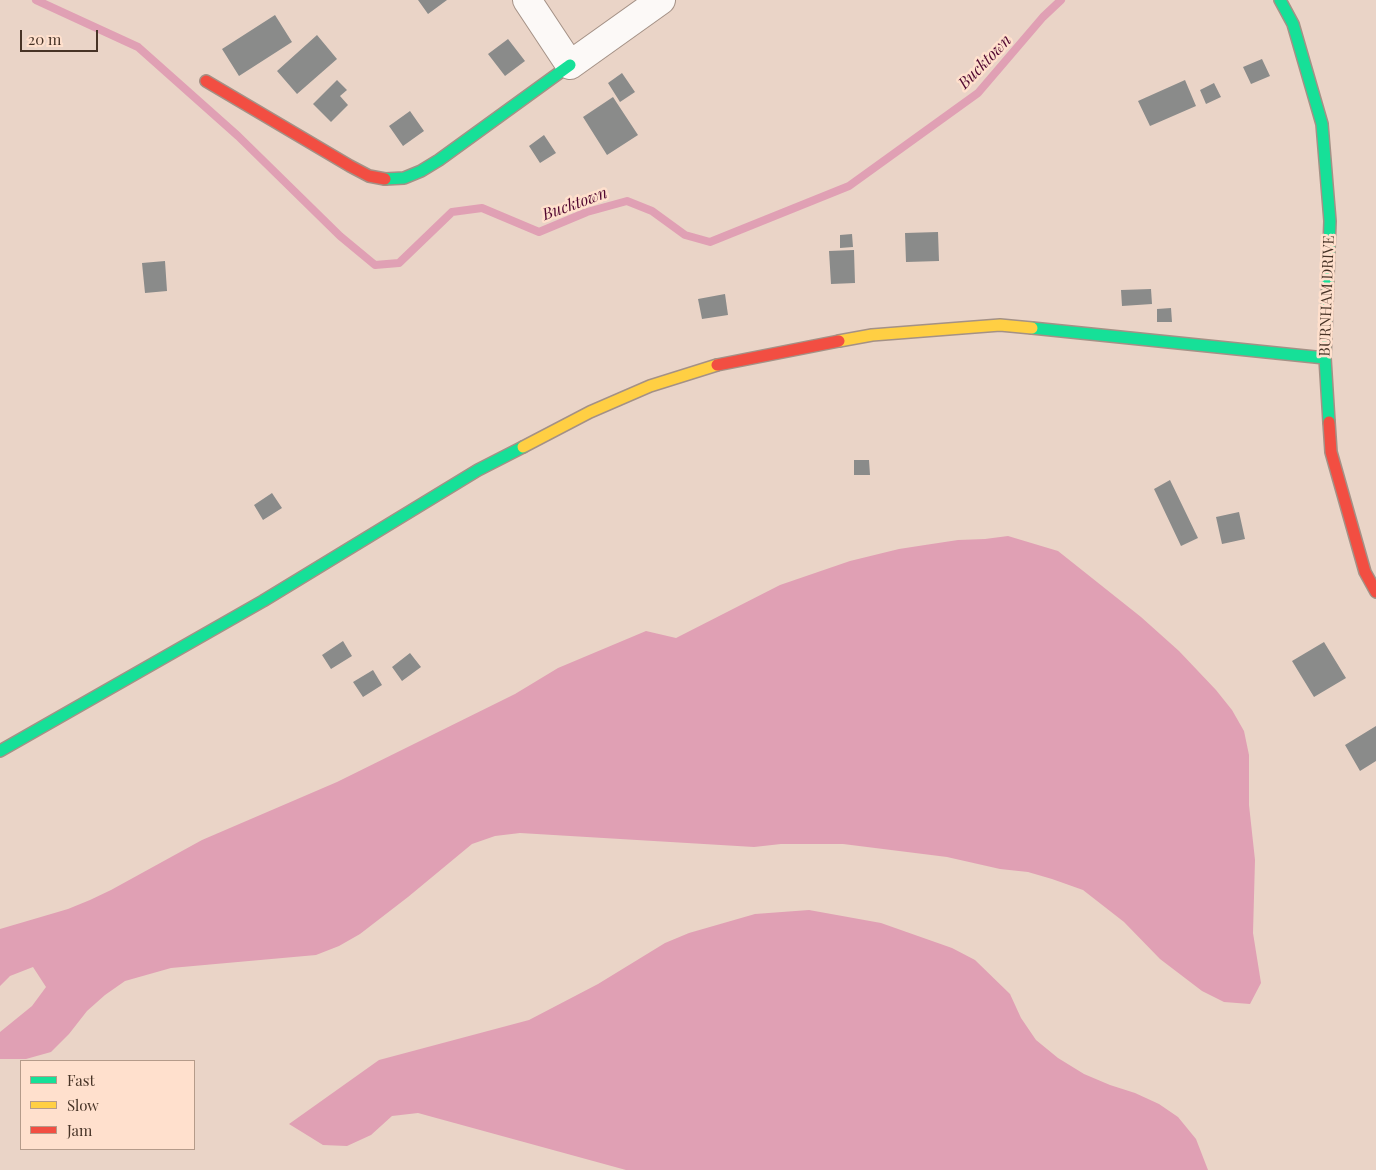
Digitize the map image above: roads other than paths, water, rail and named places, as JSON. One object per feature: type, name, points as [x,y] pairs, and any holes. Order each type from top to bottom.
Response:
[{"type":"street","points":[[528,0],[570,65]]},
{"type":"street","points":[[206,80],[369,176],[389,180],[404,178],[422,171],[439,160],[661,0]]},
{"type":"street","name":"BURNHAM DRIVE","points":[[1280,0],[1293,24],[1322,124],[1330,221],[1325,358],[1331,452],[1365,572],[1376,592]]},
{"type":"street","points":[[0,752],[263,601],[478,470],[590,412],[650,386],[711,366],[872,335],[1000,326],[1325,358]]},
{"type":"waterway","name":"Bucktown","points":[[36,0],[138,47],[238,136],[340,236],[375,265],[399,263],[452,212],[482,208],[539,232],[587,212],[627,201],[652,211],[685,235],[710,242],[849,186],[978,93],[1043,17],[1061,0]]}]
